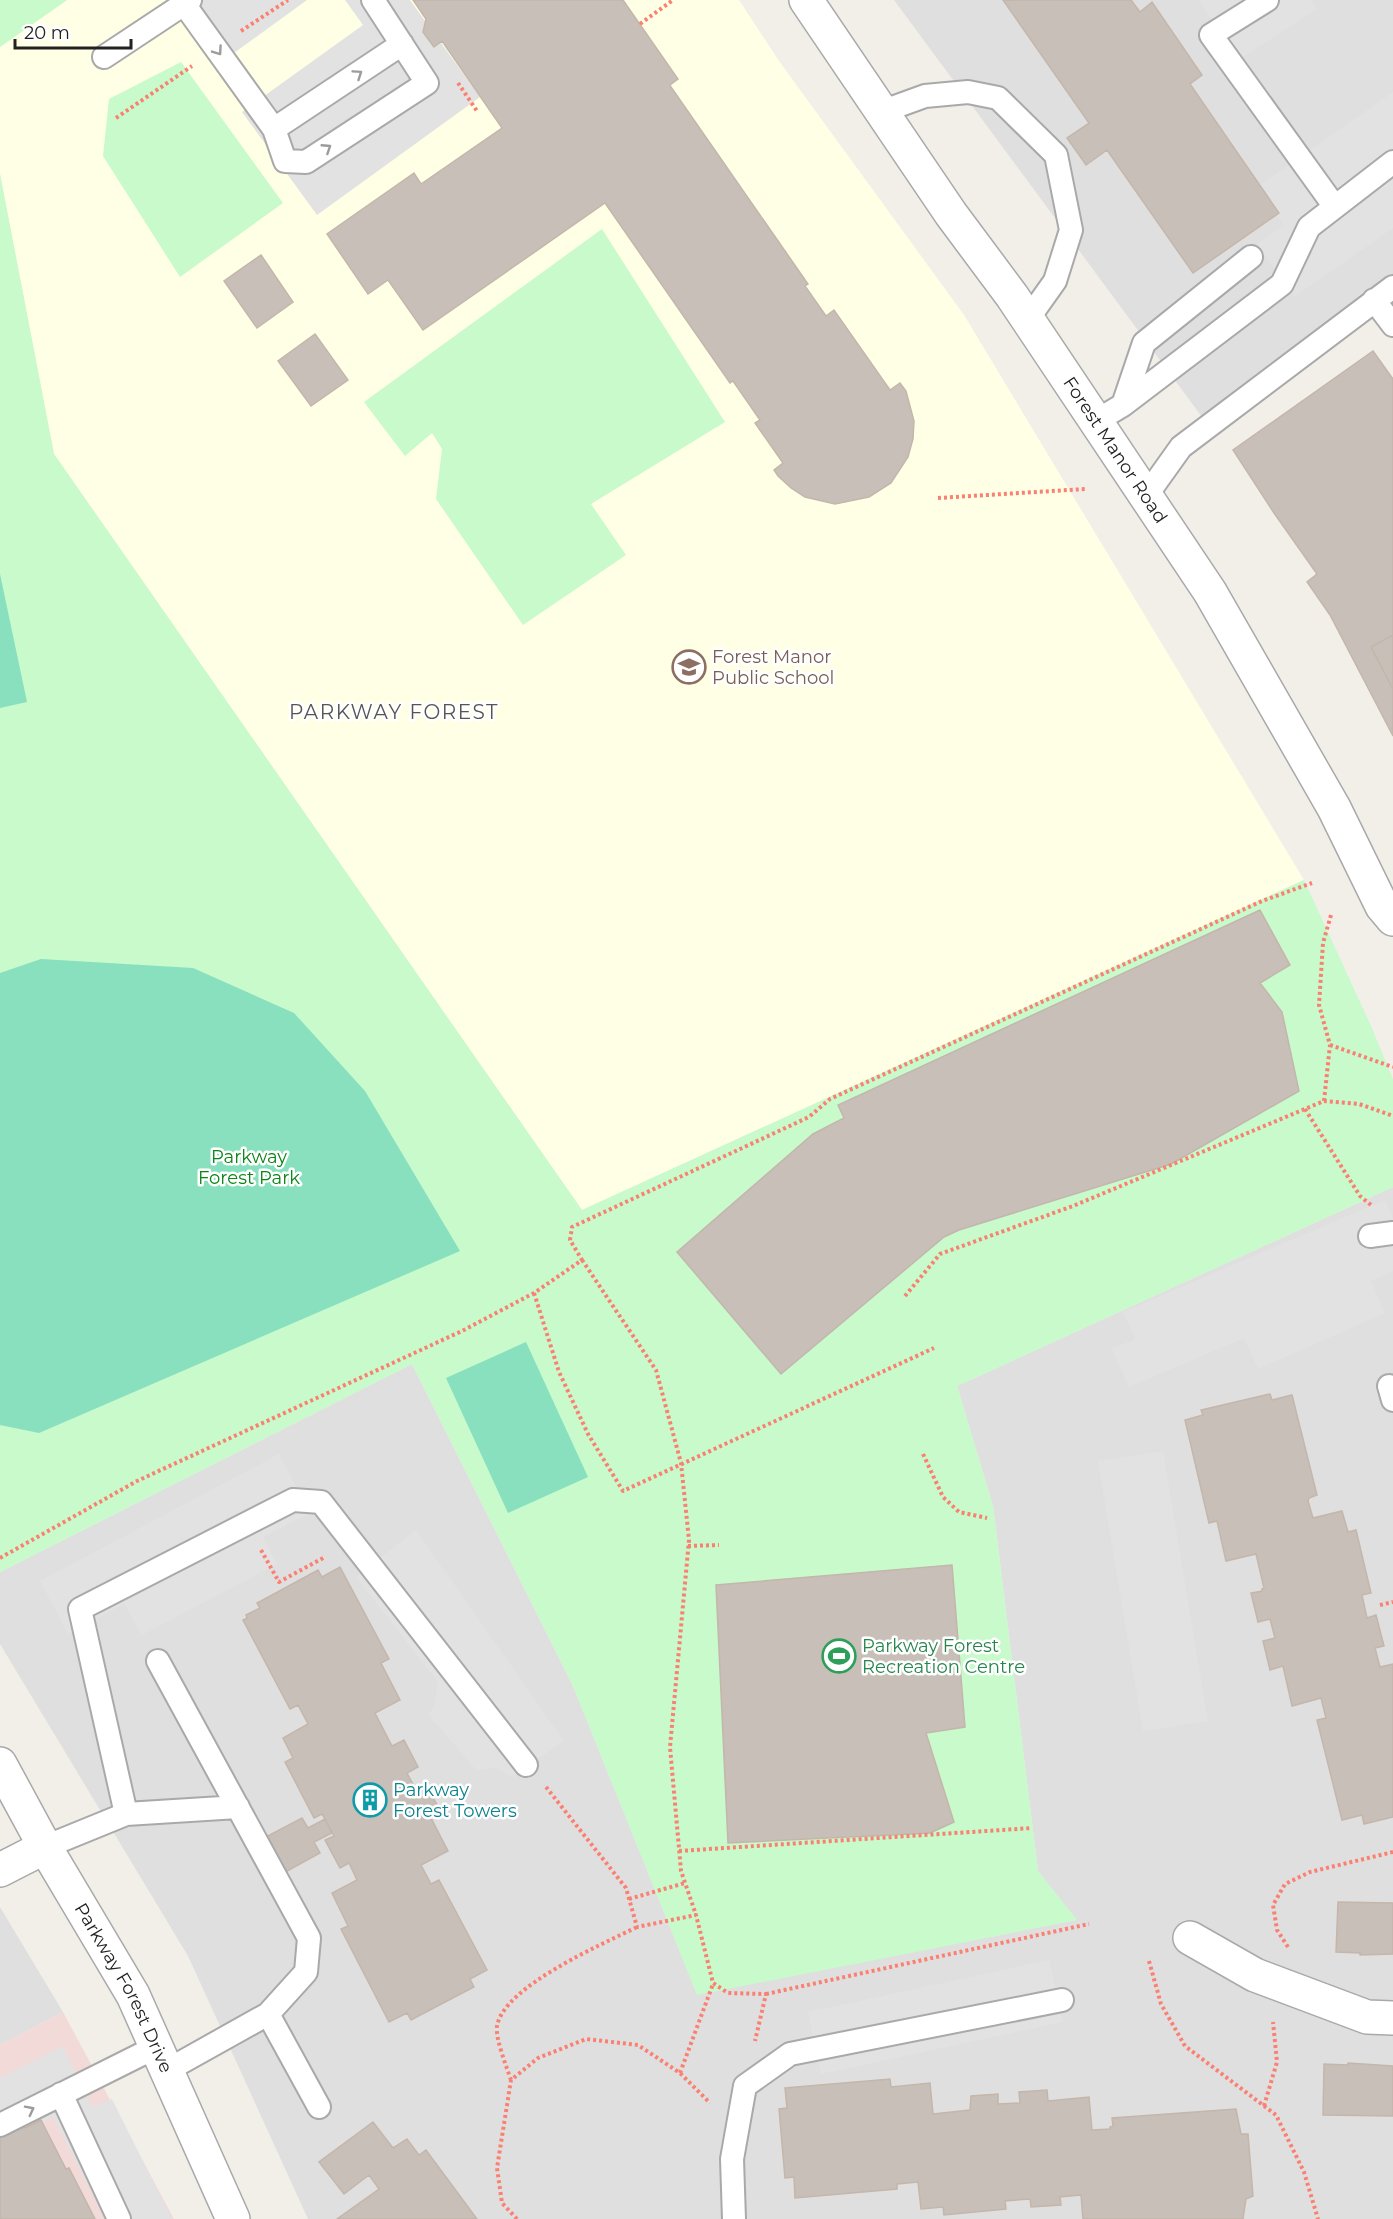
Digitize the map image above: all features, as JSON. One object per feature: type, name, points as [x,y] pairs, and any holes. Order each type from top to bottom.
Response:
[{"type":"street","name":"Forest Manor Road","points":[[806,0],[951,214],[1028,319],[1110,413],[1146,496],[1216,602],[1334,807],[1382,906],[1393,919]]},
{"type":"street","name":"Parkway Forest Drive","points":[[0,1764],[45,1847],[133,1995],[233,2219]]},
{"type":"street","points":[[0,1870],[45,1847]]},
{"type":"street","points":[[1190,1938],[1255,1975],[1367,2017],[1393,2018]]},
{"type":"lane","points":[[104,57],[187,2],[274,129],[285,161],[306,162],[427,83],[373,0]]},
{"type":"lane","points":[[1267,0],[1211,35],[1335,207]]},
{"type":"lane","points":[[274,129],[402,44]]},
{"type":"lane","points":[[881,112],[925,96],[968,92],[998,98],[1056,156],[1071,230],[1055,281],[1028,319]]},
{"type":"lane","points":[[1110,413],[1282,284],[1309,227],[1393,162]]},
{"type":"lane","points":[[1110,413],[1144,343],[1251,257]]},
{"type":"lane","points":[[1146,496],[1181,447],[1393,287]]},
{"type":"lane","points":[[1374,300],[1393,325]]},
{"type":"lane","points":[[1370,1236],[1393,1233]]},
{"type":"lane","points":[[126,1814],[80,1610],[293,1500],[321,1502],[526,1765]]},
{"type":"lane","points":[[0,2125],[61,2094],[161,2059],[267,2014],[306,1972],[309,1938],[158,1662]]},
{"type":"lane","points":[[45,1847],[126,1814],[238,1807]]},
{"type":"lane","points":[[734,2219],[732,2159],[745,2086],[790,2054],[1062,2000]]},
{"type":"lane","points":[[267,2014],[319,2107]]},
{"type":"lane","points":[[61,2094],[119,2219]]},
{"type":"path","points":[[240,32],[288,0]]},
{"type":"path","points":[[640,24],[673,0]]},
{"type":"path","points":[[116,118],[195,63]]},
{"type":"path","points":[[938,498],[1084,489]]},
{"type":"path","points":[[680,2073],[713,1983],[696,1916],[681,1871],[670,1747],[688,1546],[681,1462],[657,1370],[570,1240],[572,1227],[809,1117],[830,1099],[1262,901],[1312,883]]},
{"type":"path","points":[[1324,1101],[1330,1045],[1318,1005],[1323,943],[1330,915]]},
{"type":"path","points":[[1330,1045],[1393,1066]]},
{"type":"path","points":[[905,1296],[940,1254],[1073,1206],[1324,1101],[1359,1104],[1393,1116]]},
{"type":"path","points":[[1305,1109],[1360,1196],[1372,1207]]},
{"type":"path","points":[[0,1558],[137,1481],[462,1331],[534,1293],[582,1260]]},
{"type":"path","points":[[534,1293],[559,1372],[588,1434],[623,1491],[681,1462],[934,1348]]},
{"type":"path","points":[[923,1454],[943,1497],[959,1512],[987,1518]]},
{"type":"path","points":[[247,1524],[279,1582],[352,1542]]},
{"type":"path","points":[[688,1546],[719,1545]]},
{"type":"path","points":[[1380,1605],[1393,1602]]},
{"type":"path","points":[[526,1765],[559,1800],[626,1888],[637,1927]]},
{"type":"path","points":[[679,1851],[1032,1828]]},
{"type":"path","points":[[1291,1951],[1277,1930],[1273,1905],[1286,1884],[1310,1872],[1393,1852]]},
{"type":"path","points":[[629,1899],[685,1884]]},
{"type":"path","points":[[517,2219],[502,2203],[497,2168],[511,2080],[502,2055],[497,2027],[510,2002],[560,1965],[637,1927],[696,1916]]},
{"type":"path","points":[[713,1983],[728,1993],[766,1994],[1089,1924]]},
{"type":"path","points":[[1149,1961],[1161,2004],[1185,2046],[1276,2115],[1304,2172],[1318,2219]]},
{"type":"path","points":[[745,2086],[766,1994]]},
{"type":"path","points":[[1264,2106],[1277,2062],[1272,2015]]},
{"type":"path","points":[[511,2080],[538,2058],[586,2039],[638,2045],[680,2073],[713,2106]]},
{"type":"shaded area","name":"Forest Manor Public School","points":[[67,0],[739,0],[779,61],[964,315],[1304,880],[582,1210],[54,454],[0,174],[0,47]]},
{"type":"shaded area","points":[[168,0],[307,0],[216,66]]},
{"type":"shaded area","points":[[345,0],[410,0],[480,97],[317,215],[242,112],[363,25]]},
{"type":"shaded area","points":[[894,0],[1393,0],[1393,305],[1202,417]]},
{"type":"shaded area","points":[[1199,0],[1312,0],[1317,9],[1238,60]]},
{"type":"shaded area","points":[[1393,92],[1393,228],[1294,297],[1257,244],[1284,225],[1257,187]]},
{"type":"shaded area","points":[[1393,1187],[1393,2219],[308,2219],[188,1956],[0,1644],[0,1572],[412,1364],[573,1686],[697,1994],[1076,1920],[1038,1871],[993,1506],[957,1386]]},
{"type":"shaded area","points":[[1385,1200],[1393,1219],[1393,1271],[1371,1281],[1385,1313],[1258,1369],[1244,1338],[1129,1387],[1112,1349],[1135,1339],[1123,1312]]},
{"type":"shaded area","points":[[1163,1451],[1208,1721],[1143,1731],[1098,1461]]},
{"type":"shaded area","points":[[279,1454],[310,1513],[263,1537],[277,1564],[142,1635],[124,1604],[68,1634],[40,1581]]},
{"type":"shaded area","points":[[416,1530],[564,1741],[511,1777],[496,1768],[476,1770],[428,1714],[434,1707],[438,1682],[356,1577]]},
{"type":"shaded area","points":[[0,1907],[63,2012],[0,2045]]},
{"type":"shaded area","points":[[1049,1960],[1063,2022],[821,2074],[808,2012]]},
{"type":"shaded area","points":[[63,2012],[174,2219],[0,2219],[0,2045]]},
{"type":"shaded area","points":[[63,2046],[92,2107],[112,2099],[172,2219],[105,2219],[53,2117],[0,2145],[0,2078]]},
{"type":"green space","points":[[0,0],[67,0],[0,47]]},
{"type":"green space","points":[[181,62],[283,203],[180,277],[103,156],[109,99]]},
{"type":"green space","name":"Parkway Forest Park","points":[[0,174],[54,454],[582,1210],[1304,880],[1393,1079],[1393,1187],[957,1386],[993,1506],[1038,1871],[1077,1920],[697,1995],[573,1686],[412,1364],[0,1572]]},
{"type":"green space","points":[[602,229],[725,422],[591,504],[626,555],[523,625],[436,499],[442,449],[432,433],[405,456],[364,402]]},
{"type":"green space","points":[[0,574],[27,702],[0,708]]},
{"type":"green space","points":[[41,959],[193,968],[294,1013],[365,1091],[460,1251],[39,1433],[0,1425],[0,973]]},
{"type":"green space","points":[[526,1342],[588,1477],[508,1513],[446,1378]]},
{"type":"building","points":[[413,0],[623,0],[678,79],[670,85],[671,87],[808,284],[805,286],[826,316],[834,310],[890,390],[900,383],[906,391],[914,421],[913,439],[908,457],[891,483],[869,497],[835,504],[805,497],[778,476],[774,470],[783,463],[755,423],[760,420],[733,381],[730,383],[605,203],[423,330],[388,280],[368,294],[327,234],[414,173],[421,184],[502,128],[442,41],[434,47],[423,32],[426,19]]},
{"type":"building","points":[[1003,0],[1131,0],[1140,12],[1152,2],[1202,75],[1190,84],[1279,213],[1193,273],[1107,150],[1086,165],[1067,138],[1089,123]]},
{"type":"building","points":[[261,255],[293,302],[257,328],[224,281]]},
{"type":"building","points":[[315,334],[348,380],[311,406],[278,361]]},
{"type":"building","points":[[1373,351],[1393,379],[1393,736],[1330,615],[1307,582],[1317,574],[1233,450]]},
{"type":"building","points":[[1393,635],[1393,689],[1371,647]]},
{"type":"building","points":[[1260,910],[1290,965],[1260,983],[1282,1012],[1299,1091],[1171,1164],[959,1230],[944,1237],[781,1374],[677,1252],[813,1134],[844,1118],[838,1105]]},
{"type":"building","points":[[1270,1394],[1272,1400],[1292,1395],[1317,1495],[1309,1498],[1308,1501],[1313,1518],[1342,1511],[1348,1532],[1356,1530],[1371,1593],[1362,1595],[1367,1618],[1376,1615],[1384,1646],[1375,1648],[1380,1667],[1393,1664],[1393,1817],[1364,1824],[1362,1815],[1342,1820],[1317,1720],[1326,1718],[1321,1698],[1292,1706],[1283,1666],[1270,1670],[1263,1641],[1275,1638],[1270,1619],[1258,1622],[1251,1593],[1262,1591],[1264,1588],[1256,1554],[1226,1561],[1217,1521],[1209,1523],[1185,1420],[1203,1415],[1201,1410]]},
{"type":"building","name":"Parkway Forest Recreation Centre","points":[[952,1565],[965,1727],[926,1733],[954,1822],[930,1833],[728,1843],[716,1585]]},
{"type":"building","name":"Parkway Forest Towers","points":[[340,1567],[389,1659],[381,1663],[400,1700],[375,1713],[392,1746],[404,1740],[418,1767],[407,1773],[416,1790],[426,1785],[440,1810],[430,1816],[448,1851],[421,1865],[431,1884],[439,1880],[487,1970],[470,1979],[474,1987],[411,2020],[407,2013],[389,2022],[341,1929],[348,1926],[332,1893],[357,1880],[349,1863],[340,1868],[325,1840],[334,1836],[322,1814],[314,1818],[285,1762],[293,1758],[283,1738],[308,1724],[298,1705],[290,1709],[243,1620],[247,1618],[246,1615],[260,1608],[257,1603],[318,1570],[322,1577]]},
{"type":"building","points":[[302,1818],[308,1828],[325,1819],[332,1833],[314,1842],[320,1853],[280,1875],[262,1839]]},
{"type":"building","points":[[1338,1902],[1393,1903],[1393,1954],[1360,1955],[1360,1953],[1336,1952]]},
{"type":"building","points":[[1348,2063],[1393,2066],[1393,2116],[1323,2115],[1324,2064],[1348,2065]]},
{"type":"building","points":[[890,2079],[891,2087],[930,2083],[933,2114],[970,2110],[971,2096],[998,2094],[998,2104],[1020,2103],[1019,2092],[1047,2090],[1048,2101],[1089,2097],[1092,2130],[1110,2129],[1113,2126],[1112,2118],[1236,2109],[1241,2134],[1248,2134],[1253,2196],[1246,2199],[1243,2219],[1083,2219],[1081,2195],[1060,2197],[1061,2205],[1031,2207],[1030,2199],[1005,2201],[1006,2209],[944,2215],[943,2207],[921,2209],[918,2182],[897,2184],[897,2189],[795,2198],[794,2177],[785,2178],[779,2109],[787,2108],[785,2088]]},
{"type":"building","points":[[41,2120],[95,2219],[0,2219],[0,2136],[23,2124],[25,2128]]},
{"type":"building","points":[[373,2122],[393,2148],[407,2139],[419,2155],[426,2150],[477,2219],[337,2219],[379,2189],[369,2175],[344,2194],[319,2162]]},
{"type":"place","name":"Forest Manor Public School","points":[[689,667]]},
{"type":"place","name":"Parkway Forest Recreation Centre","points":[[839,1656]]},
{"type":"place","name":"Parkway Forest Towers","points":[[370,1800]]},
{"type":"district","name":"PARKWAY FOREST","points":[[394,712]]}]
